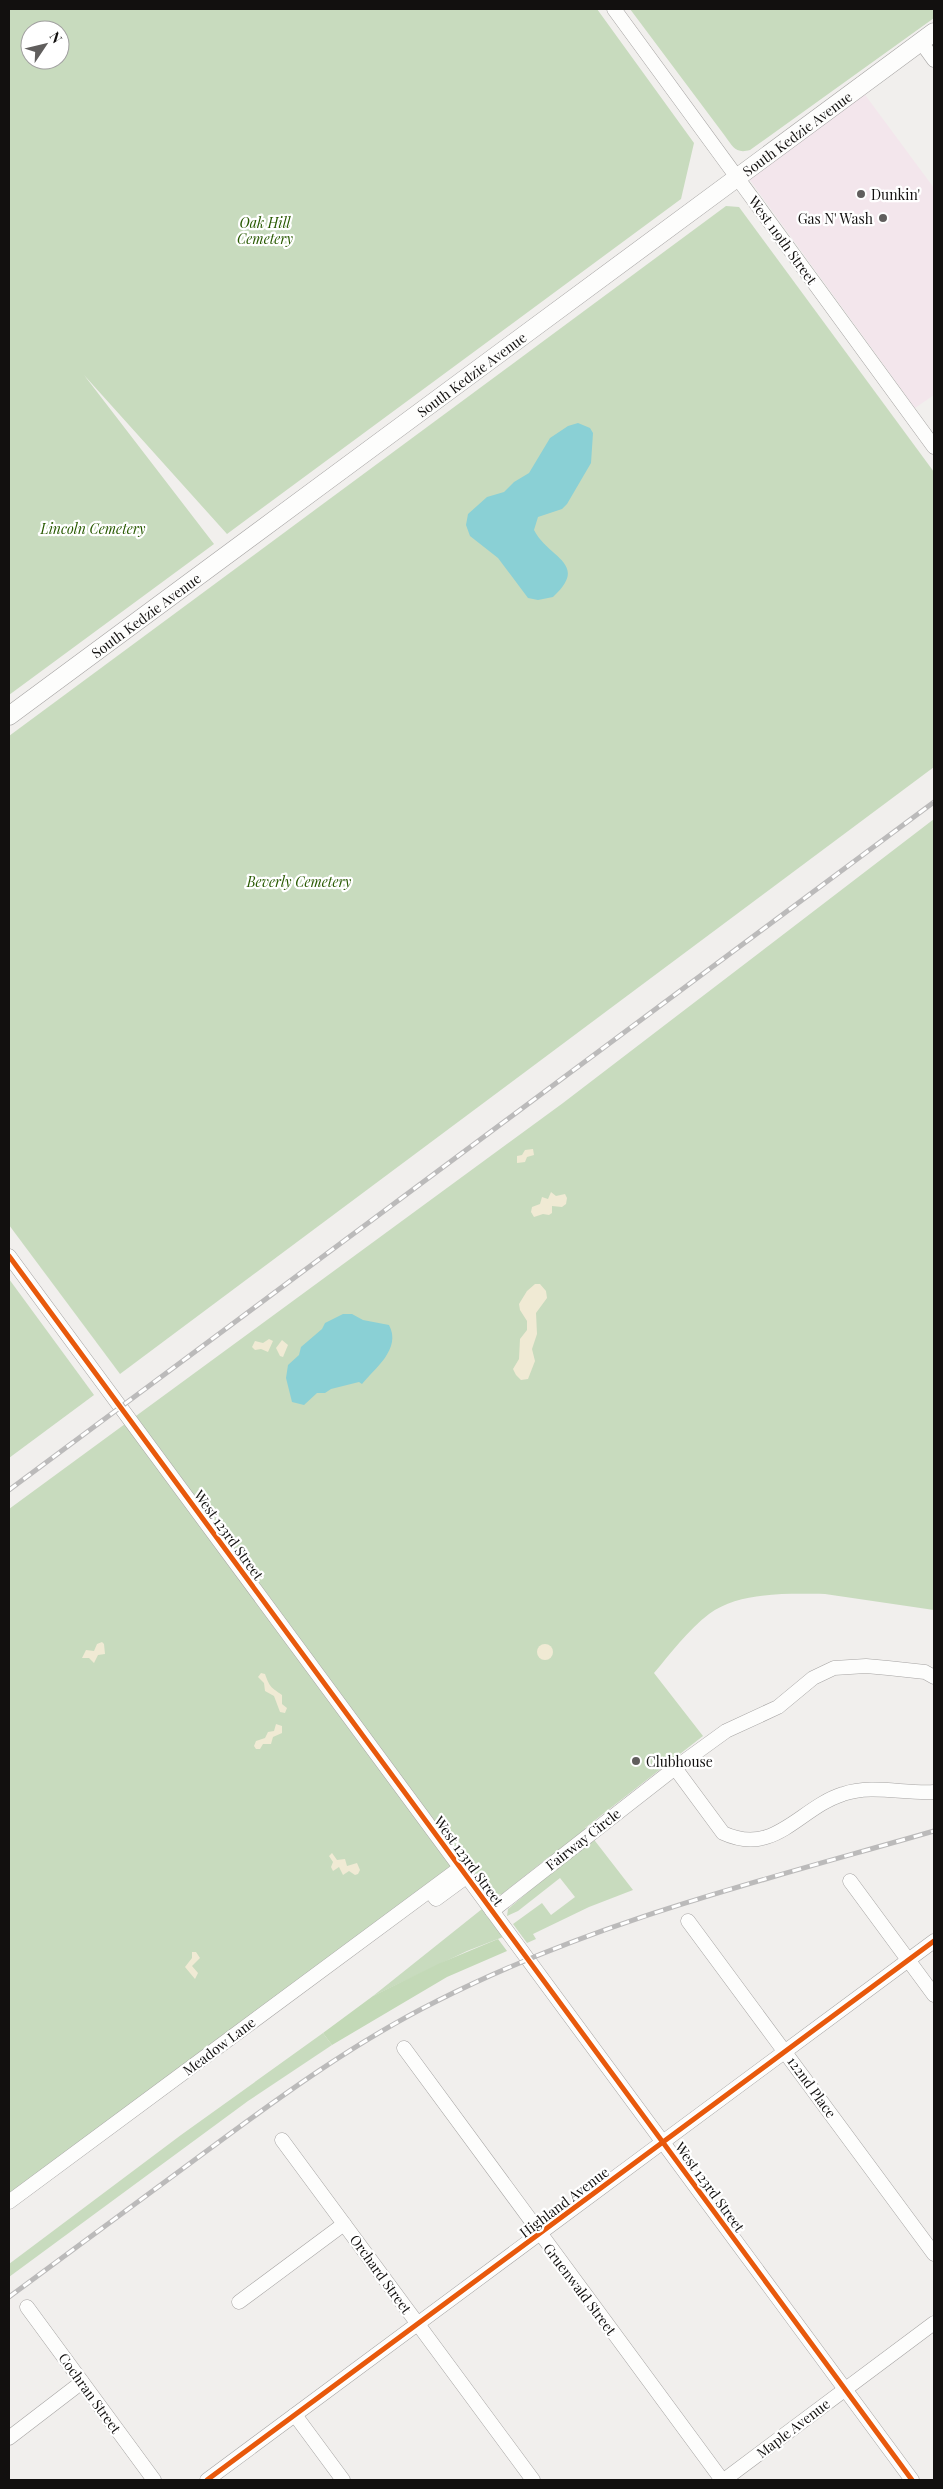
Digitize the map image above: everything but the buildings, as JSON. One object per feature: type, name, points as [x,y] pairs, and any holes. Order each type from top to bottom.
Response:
[{"type":"main road","name":"South Kedzie Avenue","points":[[9,716],[928,37]]},
{"type":"street","name":"West 119th Street","points":[[614,9],[934,447]]},
{"type":"street","points":[[928,37],[934,60]]},
{"type":"street","name":"West 123rd Street","points":[[9,1256],[912,2480]]},
{"type":"street","name":"Fairway Circle","points":[[492,1911],[675,1768],[726,1731],[778,1707],[813,1678],[834,1668],[873,1667],[925,1672],[934,1677]]},
{"type":"street","points":[[675,1768],[723,1833],[750,1841],[777,1834],[817,1806],[844,1793],[872,1789],[919,1794],[934,1792]]},
{"type":"street","name":"Meadow Lane","points":[[9,2202],[463,1872]]},
{"type":"street","points":[[850,1881],[934,1995]]},
{"type":"street","name":"122nd Place","points":[[688,1921],[786,2051],[934,2254]]},
{"type":"street","name":"Highland Avenue","points":[[208,2480],[934,1941]]},
{"type":"street","name":"Gruenwald Street","points":[[404,2048],[539,2234],[723,2480]]},
{"type":"street","name":"Orchard Street","points":[[282,2140],[533,2480]]},
{"type":"street","points":[[239,2302],[344,2224]]},
{"type":"street","name":"Cochran Street","points":[[27,2306],[154,2480]]},
{"type":"street","name":"Maple Avenue","points":[[723,2480],[934,2323]]},
{"type":"street","points":[[9,2438],[82,2382]]},
{"type":"street","points":[[295,2415],[343,2480]]},
{"type":"shaded area","points":[[863,92],[934,188],[934,395],[915,408],[747,176]]},
{"type":"green space","name":"Oak Hill Cemetery","points":[[9,9],[597,9],[694,143],[681,199],[227,534],[84,375],[214,544],[9,695]]},
{"type":"green space","points":[[630,9],[934,9],[934,18],[750,150],[741,151],[735,149],[730,143]]},
{"type":"green space","name":"Beverly Cemetery","points":[[726,206],[739,207],[934,472],[934,767],[120,1374],[9,1225],[9,736]]},
{"type":"green space","points":[[934,819],[934,1610],[825,1594],[796,1594],[765,1595],[735,1601],[709,1614],[687,1634],[654,1673],[703,1736],[585,1828],[633,1890],[589,1907],[533,1934],[536,1939],[527,1943],[513,1924],[542,1903],[551,1915],[575,1897],[560,1878],[518,1911],[507,1916],[508,1909],[558,1867],[550,1856],[502,1894],[497,1895],[488,1891],[463,1857],[9,2194],[9,1509],[563,1103]]},
{"type":"green space","points":[[9,1279],[94,1395],[9,1458]]},
{"type":"green space","points":[[482,1909],[503,1937],[467,1951],[373,1996]]},
{"type":"green space","points":[[498,1939],[507,1951],[447,1977],[332,2045],[323,2033],[373,1996],[438,1964]]},
{"type":"green space","points":[[323,2033],[332,2045],[248,2101],[9,2277],[9,2264],[181,2135]]},
{"type":"sand","points":[[533,1149],[534,1155],[527,1157],[525,1162],[517,1163],[517,1156],[522,1155],[525,1150]]},
{"type":"sand","points":[[551,1192],[556,1196],[565,1194],[567,1198],[566,1204],[562,1207],[552,1206],[552,1213],[549,1215],[543,1214],[534,1217],[531,1212],[532,1207],[540,1204],[542,1197],[548,1199]]},
{"type":"sand","points":[[535,1284],[540,1284],[546,1291],[547,1298],[536,1313],[537,1334],[532,1349],[535,1361],[528,1379],[521,1380],[513,1369],[519,1359],[520,1339],[527,1330],[527,1321],[520,1310],[519,1304],[527,1291]]},
{"type":"sand","points":[[269,1339],[273,1341],[268,1352],[261,1349],[255,1350],[252,1347],[255,1341],[263,1343]]},
{"type":"sand","points":[[282,1340],[288,1345],[283,1357],[280,1356],[276,1348]]},
{"type":"sand","points":[[102,1642],[105,1654],[98,1655],[94,1663],[89,1658],[82,1658],[86,1650],[94,1651],[97,1644]]},
{"type":"sand","points":[[545,1644],[553,1652],[545,1660],[537,1652]]},
{"type":"sand","points":[[261,1673],[265,1674],[271,1687],[282,1695],[282,1704],[287,1708],[285,1713],[280,1712],[274,1696],[265,1691],[264,1683],[258,1677]]},
{"type":"sand","points":[[276,1724],[282,1726],[282,1733],[273,1737],[271,1744],[263,1744],[260,1749],[256,1749],[254,1746],[256,1741],[265,1738],[268,1732],[274,1731]]},
{"type":"sand","points":[[332,1853],[337,1860],[345,1859],[347,1866],[357,1863],[360,1870],[358,1874],[355,1875],[349,1871],[343,1875],[339,1867],[333,1871],[331,1867],[333,1862],[329,1856]]},
{"type":"sand","points":[[192,1952],[196,1952],[200,1958],[192,1966],[198,1973],[195,1979],[185,1967],[192,1958]]},
{"type":"water","points":[[578,423],[590,428],[593,433],[591,463],[567,504],[562,509],[538,517],[534,530],[540,540],[563,561],[567,568],[568,576],[563,586],[553,597],[538,600],[528,598],[498,558],[470,536],[466,525],[468,514],[487,497],[504,492],[514,482],[529,473],[550,438],[568,426]]},
{"type":"water","points":[[343,1314],[352,1314],[363,1320],[389,1325],[392,1342],[385,1358],[362,1384],[359,1382],[331,1389],[325,1393],[317,1393],[304,1405],[292,1402],[286,1378],[288,1365],[299,1355],[301,1347],[322,1329],[325,1323]]},
{"type":"railway","points":[[9,1490],[934,802]]},
{"type":"railway","points":[[9,2297],[291,2090],[377,2034],[437,2001],[497,1973],[619,1925],[744,1885],[934,1831]]},
{"type":"cycle path","points":[[9,1256],[912,2480]]},
{"type":"cycle path","points":[[207,2480],[934,1941]]},
{"type":"place","name":"Dunkin'","points":[[861,194]]},
{"type":"place","name":"Gas N' Wash","points":[[883,218]]},
{"type":"place","name":"Clubhouse","points":[[636,1761]]},
{"type":"park label","name":"Lincoln Cemetery","points":[[93,528]]}]
